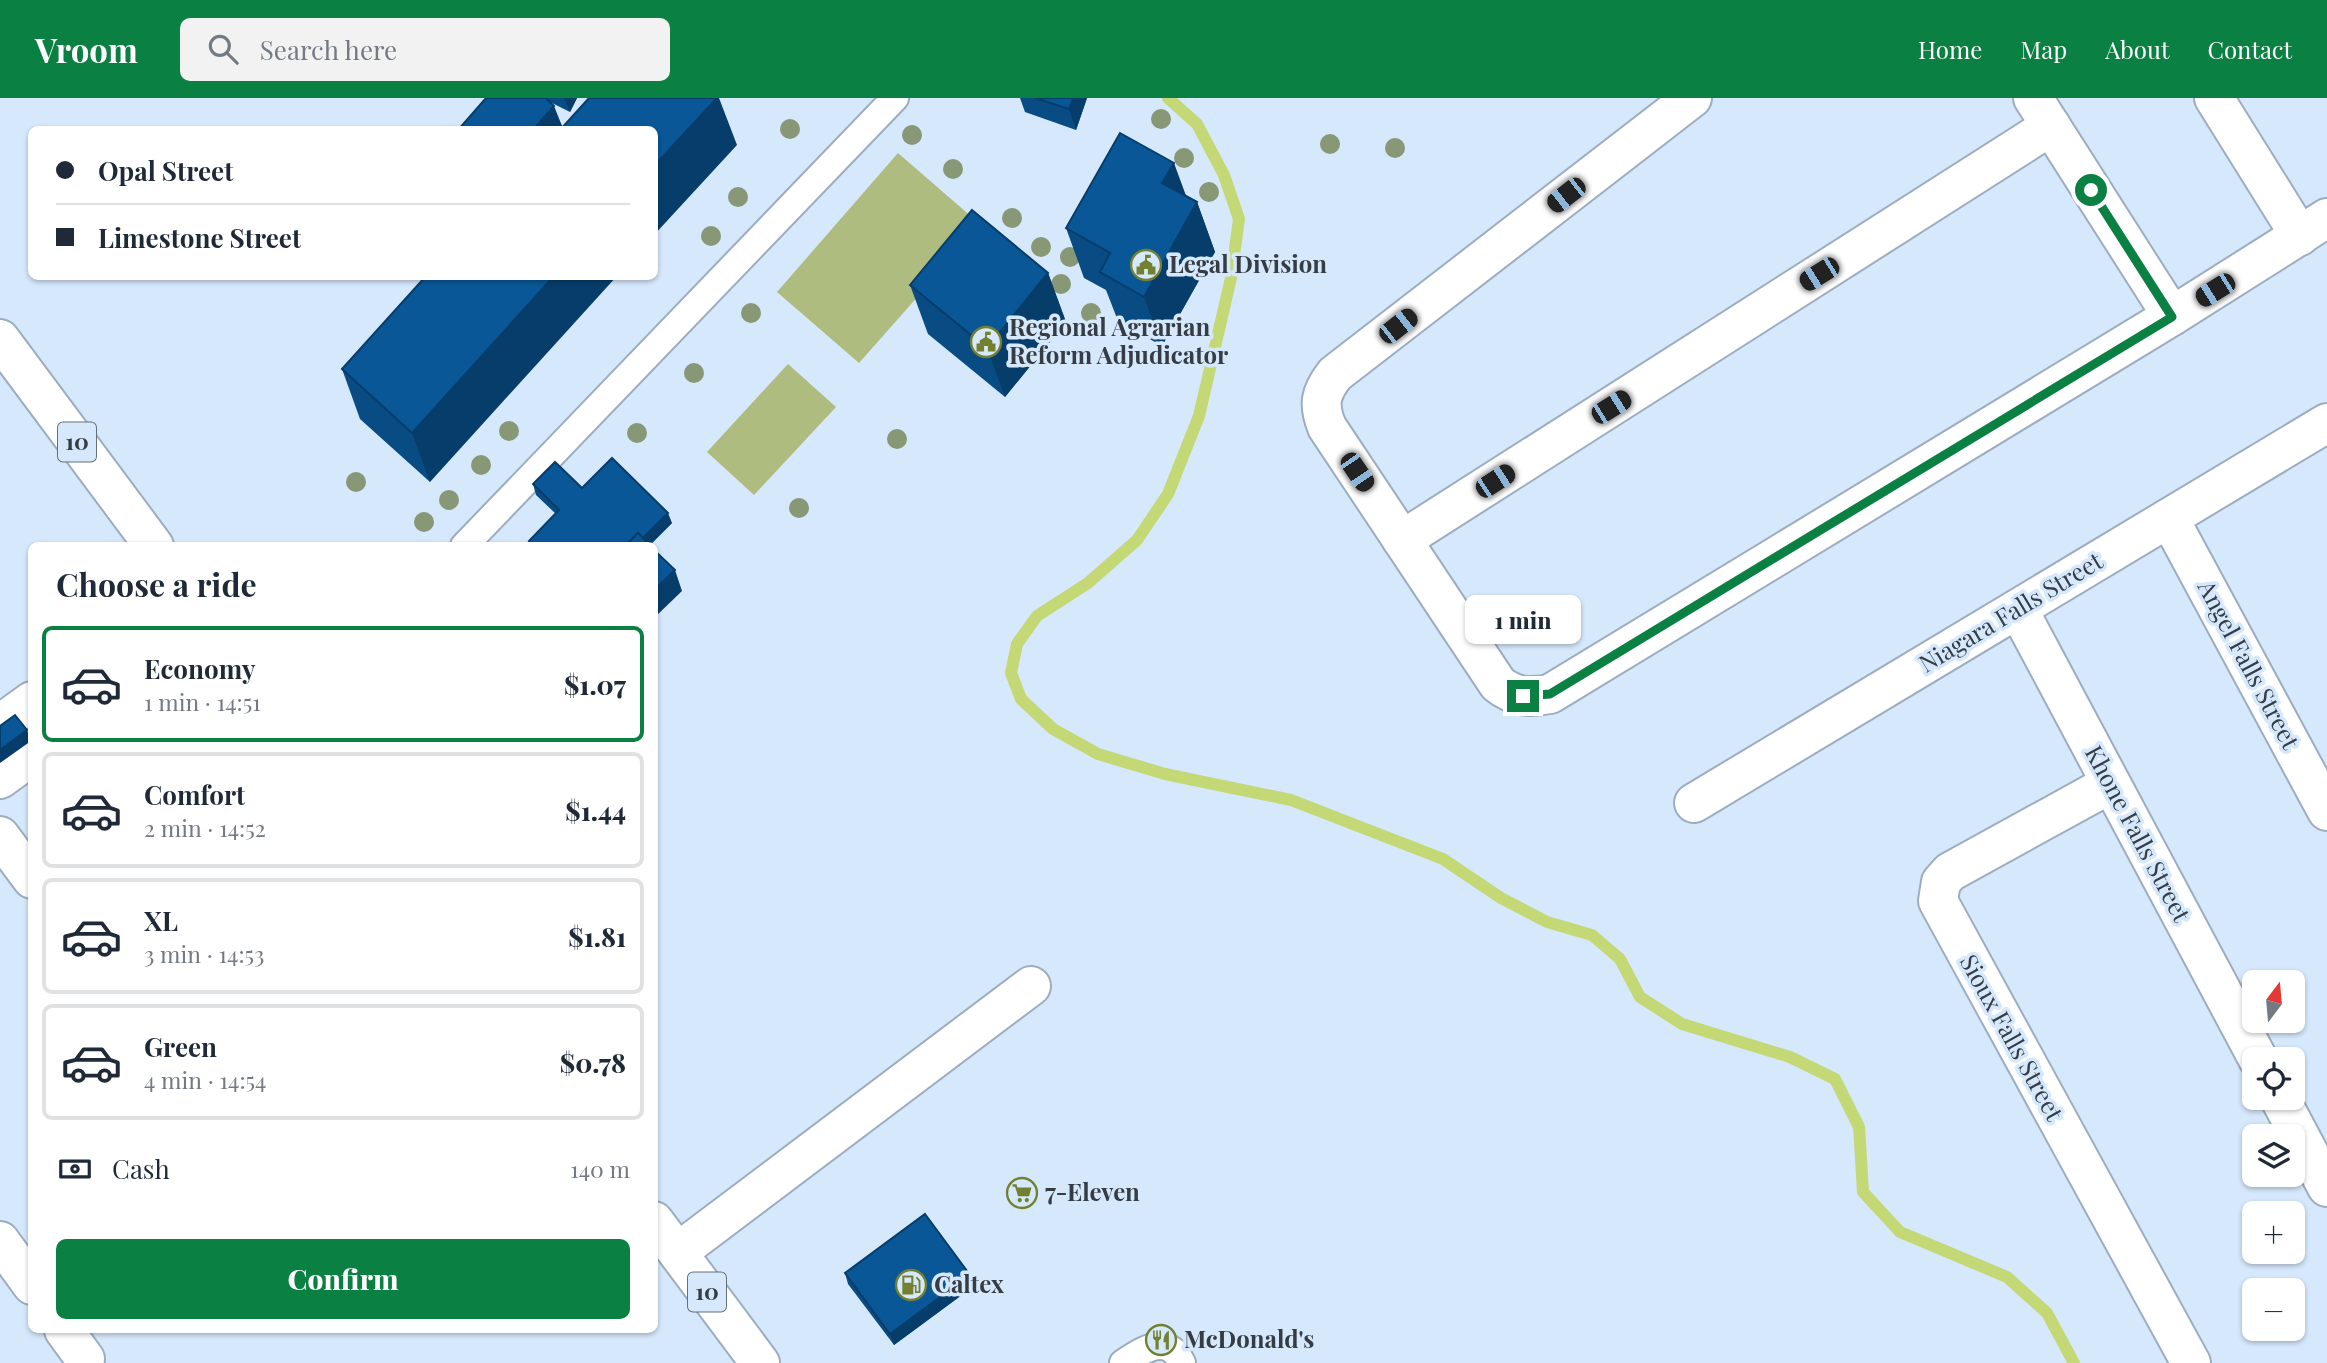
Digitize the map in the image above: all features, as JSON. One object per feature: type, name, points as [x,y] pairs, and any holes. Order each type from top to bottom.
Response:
[{"type":"main road","points":[[1692,98],[1335,374],[1324,388],[1320,410],[1327,428],[1498,684],[1507,692],[1523,696],[1550,694],[2172,317],[2314,227],[2214,98]]},
{"type":"main road","points":[[1402,540],[2042,112],[2172,317]]},
{"type":"main road","name":"10","points":[[0,339],[151,542]]},
{"type":"main road","name":"Niagara Falls Street","points":[[1694,803],[2169,519],[2323,435]]},
{"type":"main road","name":"Angel Falls Street","points":[[2169,519],[2327,811]]},
{"type":"main road","name":"Khone Falls Street","points":[[2018,609],[2252,1047]]},
{"type":"main road","points":[[0,724],[28,704]]},
{"type":"main road","points":[[0,779],[28,759]]},
{"type":"main road","name":"Sioux Falls Street","points":[[2110,784],[1950,872],[1941,882],[1938,901],[1948,925],[2191,1363]]},
{"type":"main road","points":[[0,836],[28,874]]},
{"type":"main road","points":[[678,1252],[1031,986]]},
{"type":"main road","points":[[2286,1110],[2327,1187]]},
{"type":"main road","name":"10","points":[[658,1225],[760,1363]]},
{"type":"main road","points":[[0,1241],[28,1280]]},
{"type":"lane","points":[[468,542],[895,98]]},
{"type":"lane","points":[[1123,1363],[1147,1347],[1164,1346],[1177,1352],[1182,1363]]},
{"type":"green space","points":[[898,153],[981,225],[859,363],[777,292]]},
{"type":"green space","points":[[788,364],[836,407],[754,495],[707,452]]},
{"type":"building","points":[[486,98],[546,98],[554,106],[536,126],[462,126]]},
{"type":"building","points":[[589,98],[717,98],[658,162],[658,126],[564,126]]},
{"type":"building","points":[[1035,98],[1073,98],[1069,109]]},
{"type":"building","points":[[1120,133],[1174,163],[1162,183],[1197,202],[1144,297],[1100,272],[1110,253],[1066,228]]},
{"type":"building","points":[[972,210],[1048,273],[987,348],[910,285]]},
{"type":"building","points":[[422,280],[550,280],[412,433],[342,369]]},
{"type":"building","points":[[612,458],[668,513],[643,538],[638,533],[629,542],[530,542],[559,510],[533,484],[555,462],[582,488]]},
{"type":"building","points":[[638,533],[647,542],[629,542]]},
{"type":"building","points":[[658,554],[675,570],[658,586]]},
{"type":"building","points":[[15,715],[27,730],[0,750],[0,726]]},
{"type":"building","name":"Caltex","points":[[925,1214],[970,1275],[890,1334],[845,1273]]},
{"type":"waterway","points":[[1168,98],[1197,124],[1224,175],[1239,219],[1231,278],[1199,416],[1168,494],[1137,540],[1088,583],[1037,616],[1017,644],[1011,673],[1021,699],[1053,729],[1098,754],[1165,774],[1291,800],[1443,859],[1501,898],[1547,922],[1592,935],[1620,959],[1640,997],[1682,1024],[1790,1057],[1835,1079],[1859,1127],[1863,1192],[1900,1232],[2007,1277],[2047,1313],[2074,1363]]},
{"type":"place","name":"Legal Division","points":[[1146,265]]},
{"type":"place","name":"Regional Agrarian Reform Adjudicator","points":[[986,342]]},
{"type":"place","name":"7-Eleven","points":[[1022,1193]]},
{"type":"place","name":"Caltex","points":[[911,1285]]},
{"type":"place","name":"McDonald's","points":[[1161,1340]]},
{"type":"route","points":[[1523,696],[1550,694],[2172,317],[2091,190]]}]
